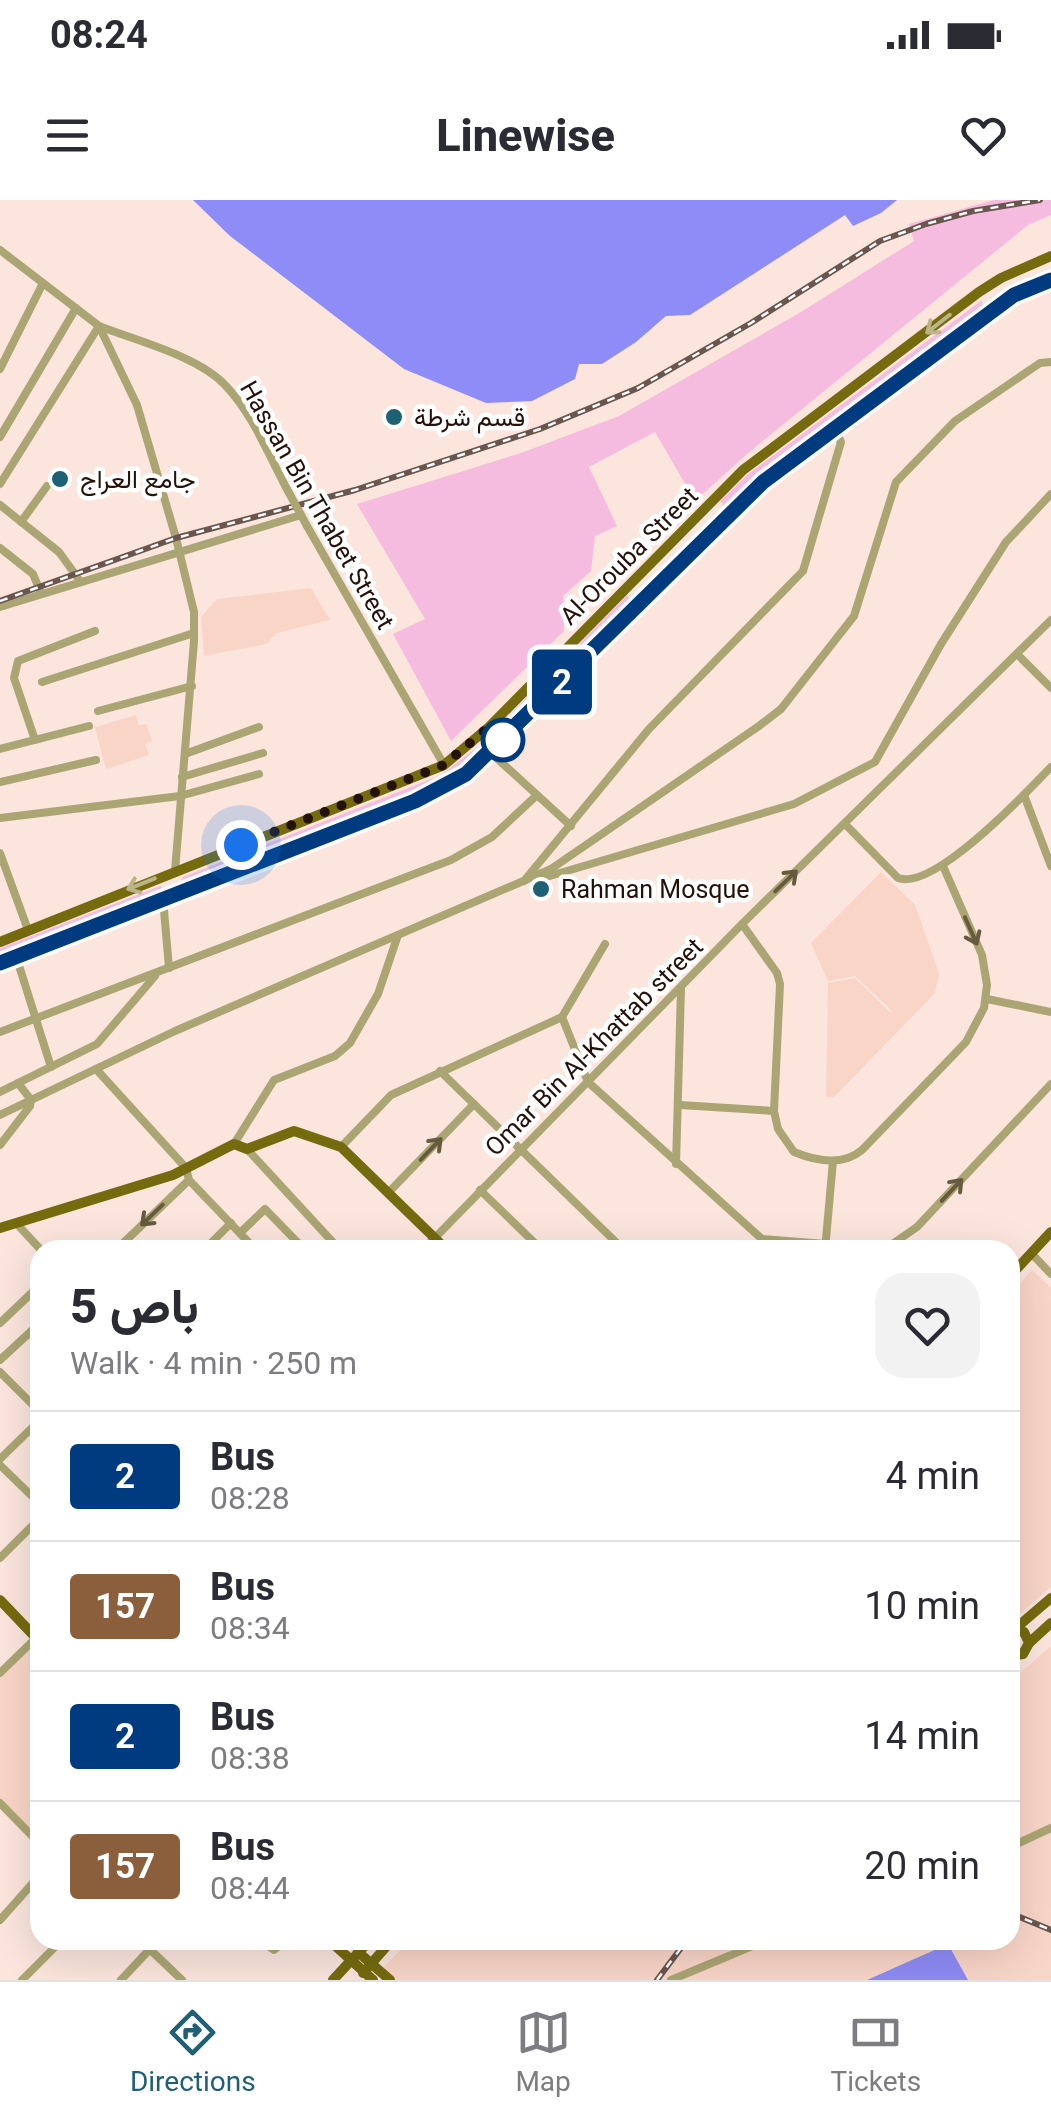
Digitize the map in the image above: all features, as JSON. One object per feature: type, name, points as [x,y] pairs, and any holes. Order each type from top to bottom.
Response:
[{"type":"main road","name":"Al-Orouba Street","points":[[0,942],[444,765],[489,727],[743,470],[977,294],[1051,256]]},
{"type":"main road","points":[[1014,295],[1005,286],[1022,268]]},
{"type":"main road","name":"Al-Orouba Street","points":[[0,963],[442,789],[466,774],[763,482],[1014,295],[1051,280]]},
{"type":"main road","points":[[973,325],[990,304],[985,295],[977,294]]},
{"type":"main road","points":[[709,504],[725,520]]},
{"type":"main road","points":[[625,586],[641,603]]},
{"type":"main road","points":[[489,727],[503,740]]},
{"type":"main road","points":[[172,872],[180,892]]},
{"type":"main road","points":[[0,1228],[188,1174],[234,1144],[248,1149],[294,1131],[341,1147],[435,1238]]},
{"type":"main road","points":[[1020,1265],[1051,1232]]},
{"type":"main road","points":[[1020,1621],[1051,1598]]},
{"type":"main road","points":[[0,1600],[30,1629]]},
{"type":"main road","points":[[1020,1655],[1051,1623]]},
{"type":"main road","points":[[1020,1630],[1029,1644]]},
{"type":"main road","points":[[345,1950],[371,1963],[390,1980]]},
{"type":"main road","points":[[332,1980],[360,1950]]},
{"type":"main road","points":[[368,1976],[371,1963],[383,1950]]},
{"type":"main road","points":[[354,1956],[368,1976]]},
{"type":"street","points":[[0,250],[100,326],[137,405],[180,552],[194,612],[194,632],[172,872]]},
{"type":"street","points":[[0,369],[43,283]]},
{"type":"street","points":[[0,437],[76,308]]},
{"type":"street","points":[[0,484],[100,326]]},
{"type":"street","name":"Hassan Bin Thabet Street","points":[[100,326],[194,363],[224,382],[243,408],[444,765]]},
{"type":"street","points":[[521,884],[576,855],[780,709],[854,616],[896,482],[954,421],[1040,363],[1051,362]]},
{"type":"street","points":[[521,884],[649,729],[803,571],[842,442],[834,427]]},
{"type":"street","points":[[21,522],[47,486]]},
{"type":"street","points":[[0,1114],[399,933],[521,884],[794,804],[875,762],[941,644],[1006,542],[1051,494]]},
{"type":"street","points":[[0,505],[59,552],[80,582]]},
{"type":"street","points":[[0,606],[301,515]]},
{"type":"street","points":[[0,548],[33,574],[42,593]]},
{"type":"street","name":"Omar Bin Al-Khattab street","points":[[435,1238],[742,924],[1051,620]]},
{"type":"street","points":[[36,740],[14,678],[18,662],[94,631]]},
{"type":"street","points":[[42,682],[194,632]]},
{"type":"street","points":[[1017,654],[1051,688]]},
{"type":"street","points":[[98,711],[192,686]]},
{"type":"street","points":[[0,750],[89,726]]},
{"type":"street","points":[[185,754],[259,728]]},
{"type":"street","points":[[490,752],[571,826]]},
{"type":"street","points":[[182,777],[263,753]]},
{"type":"street","points":[[0,782],[96,760]]},
{"type":"street","points":[[875,762],[892,778]]},
{"type":"street","points":[[845,824],[901,879],[912,879],[943,866],[1051,767]]},
{"type":"street","points":[[0,818],[180,796],[259,774]]},
{"type":"street","points":[[0,1032],[452,860],[492,837],[537,795]]},
{"type":"street","points":[[1024,795],[1051,866]]},
{"type":"street","points":[[0,852],[28,930]]},
{"type":"street","points":[[742,924],[777,973],[780,984],[774,1111],[778,1129],[794,1152],[833,1161],[847,1160],[856,1156],[966,1042],[987,999],[982,955],[943,866]]},
{"type":"street","points":[[163,898],[170,968]]},
{"type":"street","points":[[234,1144],[274,1080],[334,1056],[350,1043],[378,994],[399,933]]},
{"type":"street","points":[[341,1147],[391,1095],[562,1018],[605,944]]},
{"type":"street","points":[[16,956],[51,1067]]},
{"type":"street","points":[[0,1092],[96,1044],[158,972]]},
{"type":"street","points":[[676,1164],[681,987]]},
{"type":"street","points":[[987,999],[1051,1012]]},
{"type":"street","points":[[562,1018],[588,1082],[762,1239],[770,1240]]},
{"type":"street","points":[[96,1069],[247,1240]]},
{"type":"street","points":[[440,1071],[614,1240]]},
{"type":"street","points":[[18,1083],[31,1100]]},
{"type":"street","points":[[898,1240],[917,1227],[1051,1084]]},
{"type":"street","points":[[0,1145],[26,1115],[31,1100]]},
{"type":"street","points":[[388,1193],[474,1104]]},
{"type":"street","points":[[680,1105],[774,1111]]},
{"type":"street","points":[[248,1149],[331,1240]]},
{"type":"street","points":[[826,1240],[833,1161]]},
{"type":"street","points":[[125,1240],[188,1174]]},
{"type":"street","points":[[480,1190],[532,1240]]},
{"type":"street","points":[[240,1233],[265,1210],[295,1240]]},
{"type":"street","points":[[16,1223],[32,1240]]},
{"type":"street","points":[[214,1240],[231,1223]]},
{"type":"street","points":[[1031,1253],[1051,1274]]},
{"type":"street","points":[[0,1322],[30,1294]]},
{"type":"street","points":[[0,1360],[30,1332]]},
{"type":"street","points":[[0,1372],[30,1402]]},
{"type":"street","points":[[30,1429],[1,1456],[30,1492]]},
{"type":"street","points":[[0,1558],[30,1528]]},
{"type":"street","points":[[0,1673],[30,1646]]},
{"type":"street","points":[[0,1803],[30,1834]]},
{"type":"street","points":[[1020,1842],[1051,1828]]},
{"type":"street","points":[[0,1920],[30,1886]]},
{"type":"street","points":[[22,1980],[52,1950]]},
{"type":"street","points":[[121,1980],[149,1950]]},
{"type":"street","points":[[151,1950],[182,1980]]},
{"type":"street","points":[[671,1980],[743,1950]]},
{"type":"shaded area","points":[[193,200],[897,200],[881,213],[853,226],[845,215],[690,315],[666,316],[602,364],[579,364],[575,379],[532,401],[486,403],[404,369],[230,236]]},
{"type":"shaded area","points":[[994,200],[1051,200],[1051,215],[1028,225],[747,454],[695,501],[655,432],[589,467],[617,526],[595,536],[591,571],[563,596],[564,631],[451,741],[393,634],[425,619],[357,504],[521,453],[619,416],[801,312],[914,241],[909,224]]},
{"type":"shaded area","points":[[982,300],[982,306],[963,327],[756,480],[726,509],[720,501],[747,475]]},
{"type":"shaded area","points":[[311,588],[330,620],[276,633],[267,644],[204,656],[201,617],[217,599]]},
{"type":"shaded area","points":[[627,595],[632,601],[507,729],[502,727],[501,724]]},
{"type":"shaded area","points":[[136,715],[139,725],[146,724],[152,741],[145,744],[149,755],[106,769],[94,724],[96,727]]},
{"type":"shaded area","points":[[489,738],[492,744],[469,765],[432,788],[201,878],[180,882],[183,877],[441,775]]},
{"type":"shaded area","points":[[881,872],[915,905],[939,973],[935,993],[834,1097],[826,1097],[828,983],[855,978],[892,1011],[855,976],[828,981],[811,943]]},
{"type":"shaded area","points":[[160,886],[166,891],[163,894],[0,957],[0,948]]},
{"type":"shaded area","points":[[1032,1270],[1051,1288],[1051,1587],[1021,1613],[1020,1612],[1020,1284]]},
{"type":"shaded area","points":[[30,1645],[30,1831],[0,1801],[0,1674]]},
{"type":"shaded area","points":[[1051,1646],[1051,1980],[968,1980],[951,1950],[1020,1950],[1020,1673]]},
{"type":"shaded area","points":[[400,1950],[936,1950],[867,1980],[391,1980],[381,1970]]},
{"type":"shaded area","points":[[934,1950],[951,1950],[968,1980],[867,1980]]},
{"type":"railway","points":[[0,601],[176,538],[355,490],[540,429],[638,388],[751,323],[880,241],[973,211],[1040,200]]},
{"type":"railway","points":[[1020,1917],[1051,1930]]},
{"type":"railway","points":[[657,1980],[680,1950]]},
{"type":"bus line","name":"2","points":[[0,963],[415,801],[466,774],[763,482],[1014,295],[1051,280]]},
{"type":"place","name":"قسم شرطة","points":[[394,417]]},
{"type":"place","name":"جامع العراج","points":[[60,479]]},
{"type":"place","name":"Rahman Mosque","points":[[541,889]]},
{"type":"route","points":[[241,845],[444,765],[489,727],[503,740]]}]
